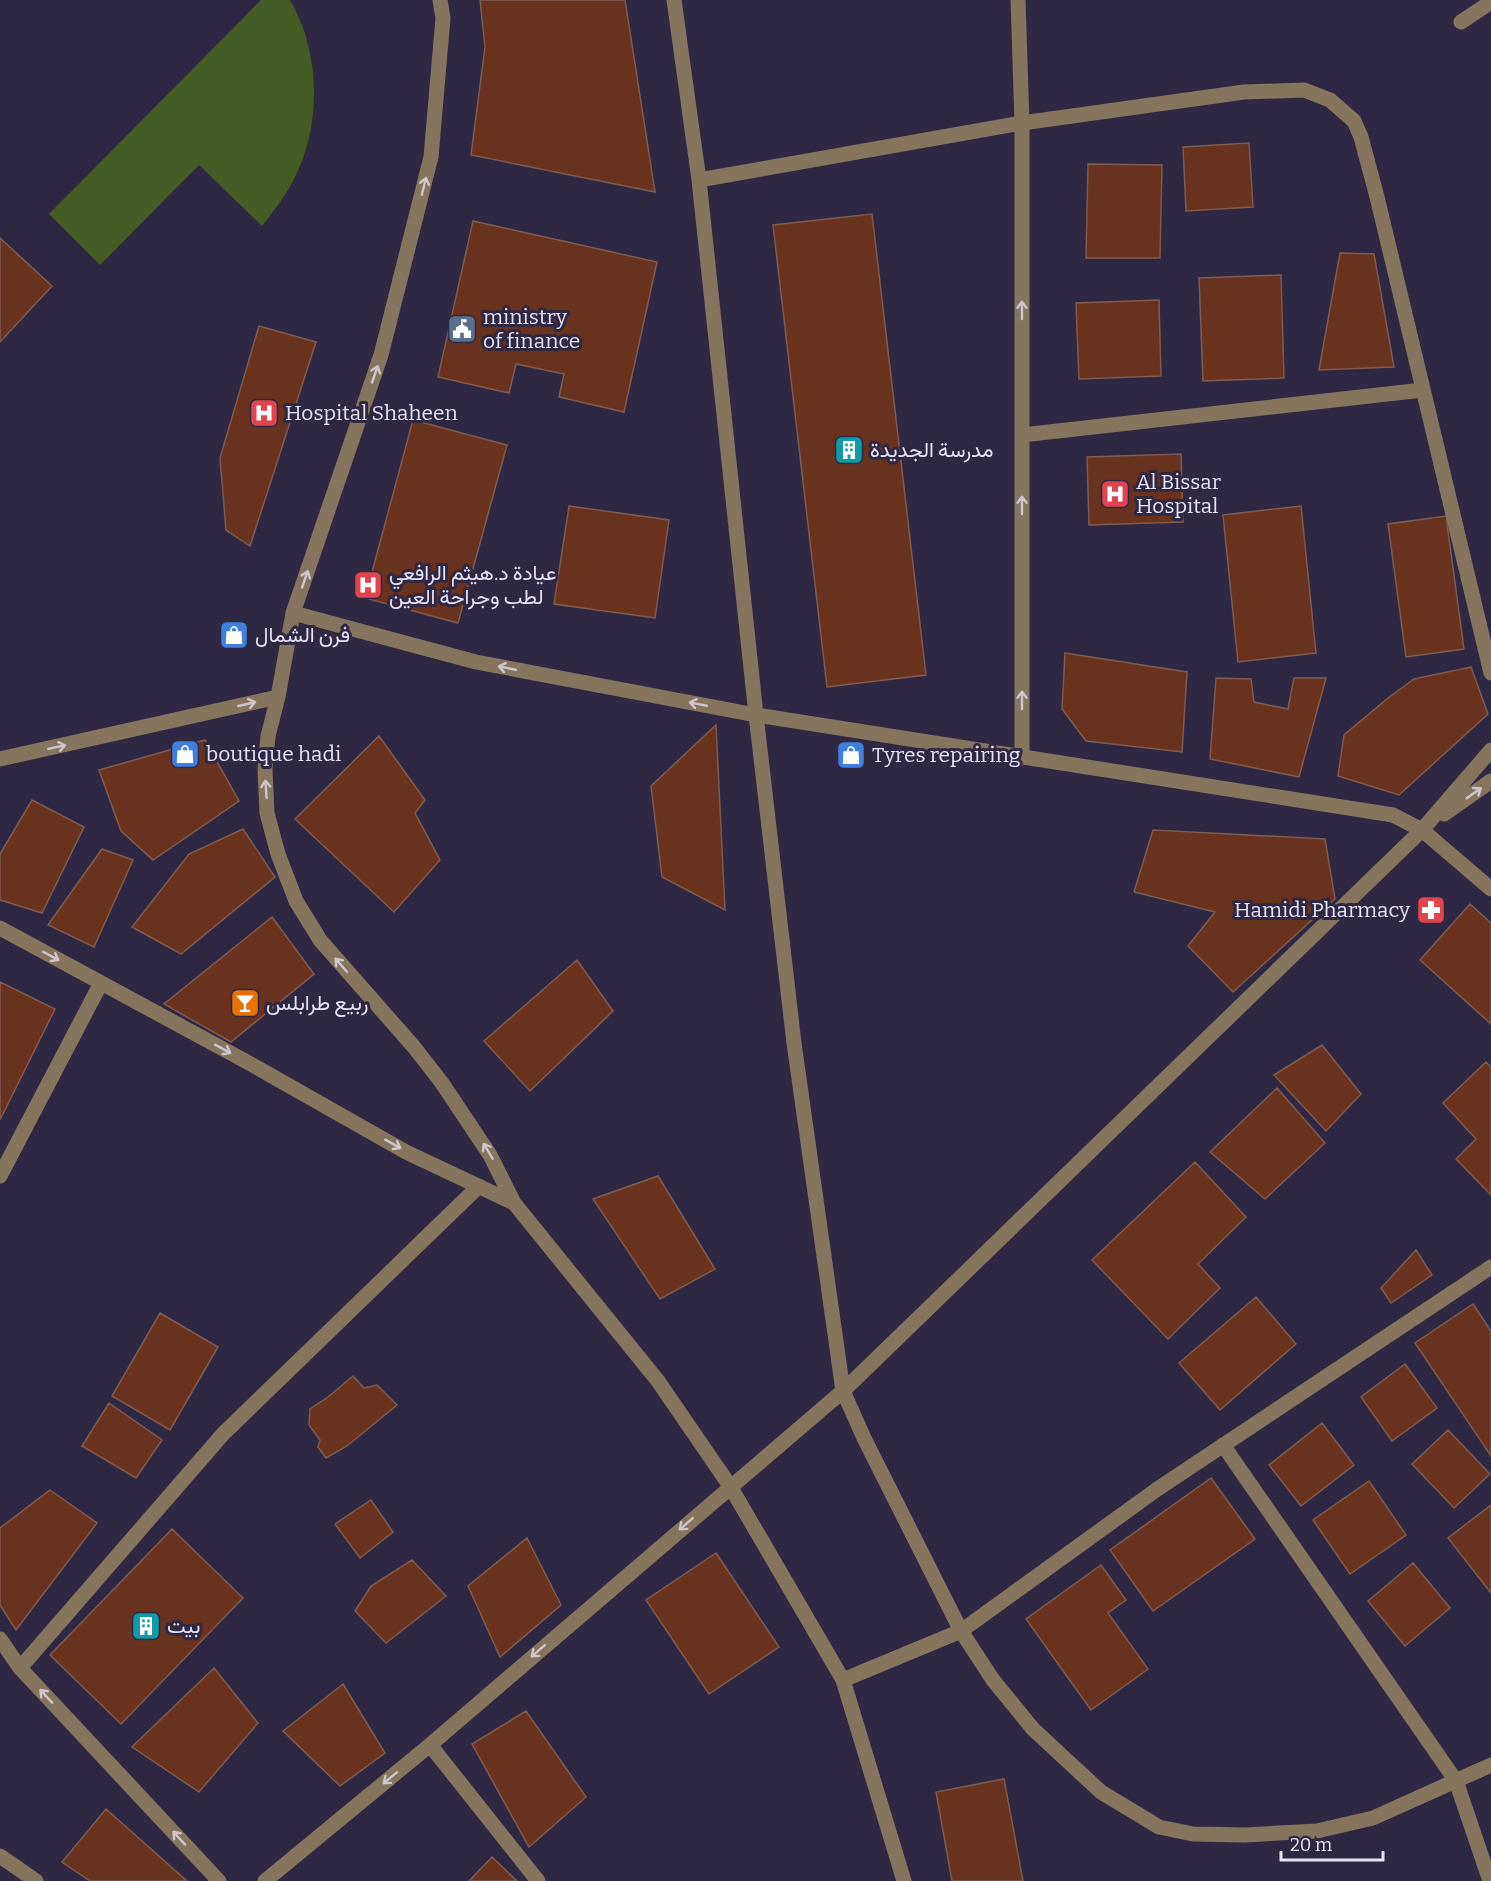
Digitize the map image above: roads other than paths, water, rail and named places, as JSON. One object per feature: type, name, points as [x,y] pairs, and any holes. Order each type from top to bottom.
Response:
[{"type":"street","points":[[440,0],[443,18],[431,157],[381,355],[293,614],[278,697],[268,736],[265,768],[267,813],[278,854],[296,901],[320,940],[414,1047],[448,1091],[490,1155],[514,1203],[658,1381],[730,1486],[843,1680],[904,1881]]},
{"type":"street","points":[[674,0],[699,180],[756,715],[796,1054],[843,1391],[864,1438],[961,1631],[993,1680],[1033,1729],[1101,1792],[1159,1827],[1192,1834],[1245,1835],[1317,1831],[1373,1818],[1491,1765]]},
{"type":"street","points":[[1017,0],[1022,123],[1022,758]]},
{"type":"street","points":[[1461,22],[1491,2]]},
{"type":"street","points":[[699,180],[1022,123],[1244,92],[1304,90],[1330,100],[1354,121],[1377,197],[1491,673]]},
{"type":"street","points":[[1022,435],[1423,390]]},
{"type":"street","points":[[293,614],[476,662],[756,715],[1393,815],[1422,830],[1491,889]]},
{"type":"street","points":[[0,759],[278,697]]},
{"type":"street","points":[[265,1881],[430,1745],[843,1391],[1422,830],[1491,750]]},
{"type":"street","points":[[1422,830],[1491,780]]},
{"type":"street","points":[[0,928],[406,1152],[514,1203]]},
{"type":"street","points":[[0,1176],[101,983]]},
{"type":"street","points":[[20,1668],[224,1434],[479,1186]]},
{"type":"street","points":[[843,1680],[961,1631],[1156,1490],[1491,1267]]},
{"type":"street","points":[[1223,1445],[1456,1781],[1490,1881]]},
{"type":"street","points":[[0,1639],[20,1668],[219,1881]]},
{"type":"street","points":[[430,1745],[538,1881]]},
{"type":"street","points":[[0,1856],[36,1881]]},
{"type":"place","name":"ministry of finance","points":[[462,329]]},
{"type":"place","name":"Hospital Shaheen","points":[[264,413]]},
{"type":"place","name":"مدرسة الجديدة","points":[[849,450]]},
{"type":"place","name":"Al Bissar Hospital","points":[[1115,494]]},
{"type":"place","name":"عيادة د.هيثم الرافعي لطب وجراحة العين","points":[[368,585]]},
{"type":"place","name":"فرن الشمال","points":[[234,635]]},
{"type":"place","name":"boutique hadi","points":[[185,754]]},
{"type":"place","name":"Tyres repairing","points":[[851,755]]},
{"type":"place","name":"Hamidi Pharmacy","points":[[1431,910]]},
{"type":"place","name":"ربيع طرابلس","points":[[245,1003]]},
{"type":"place","name":"بيت","points":[[146,1626]]}]
